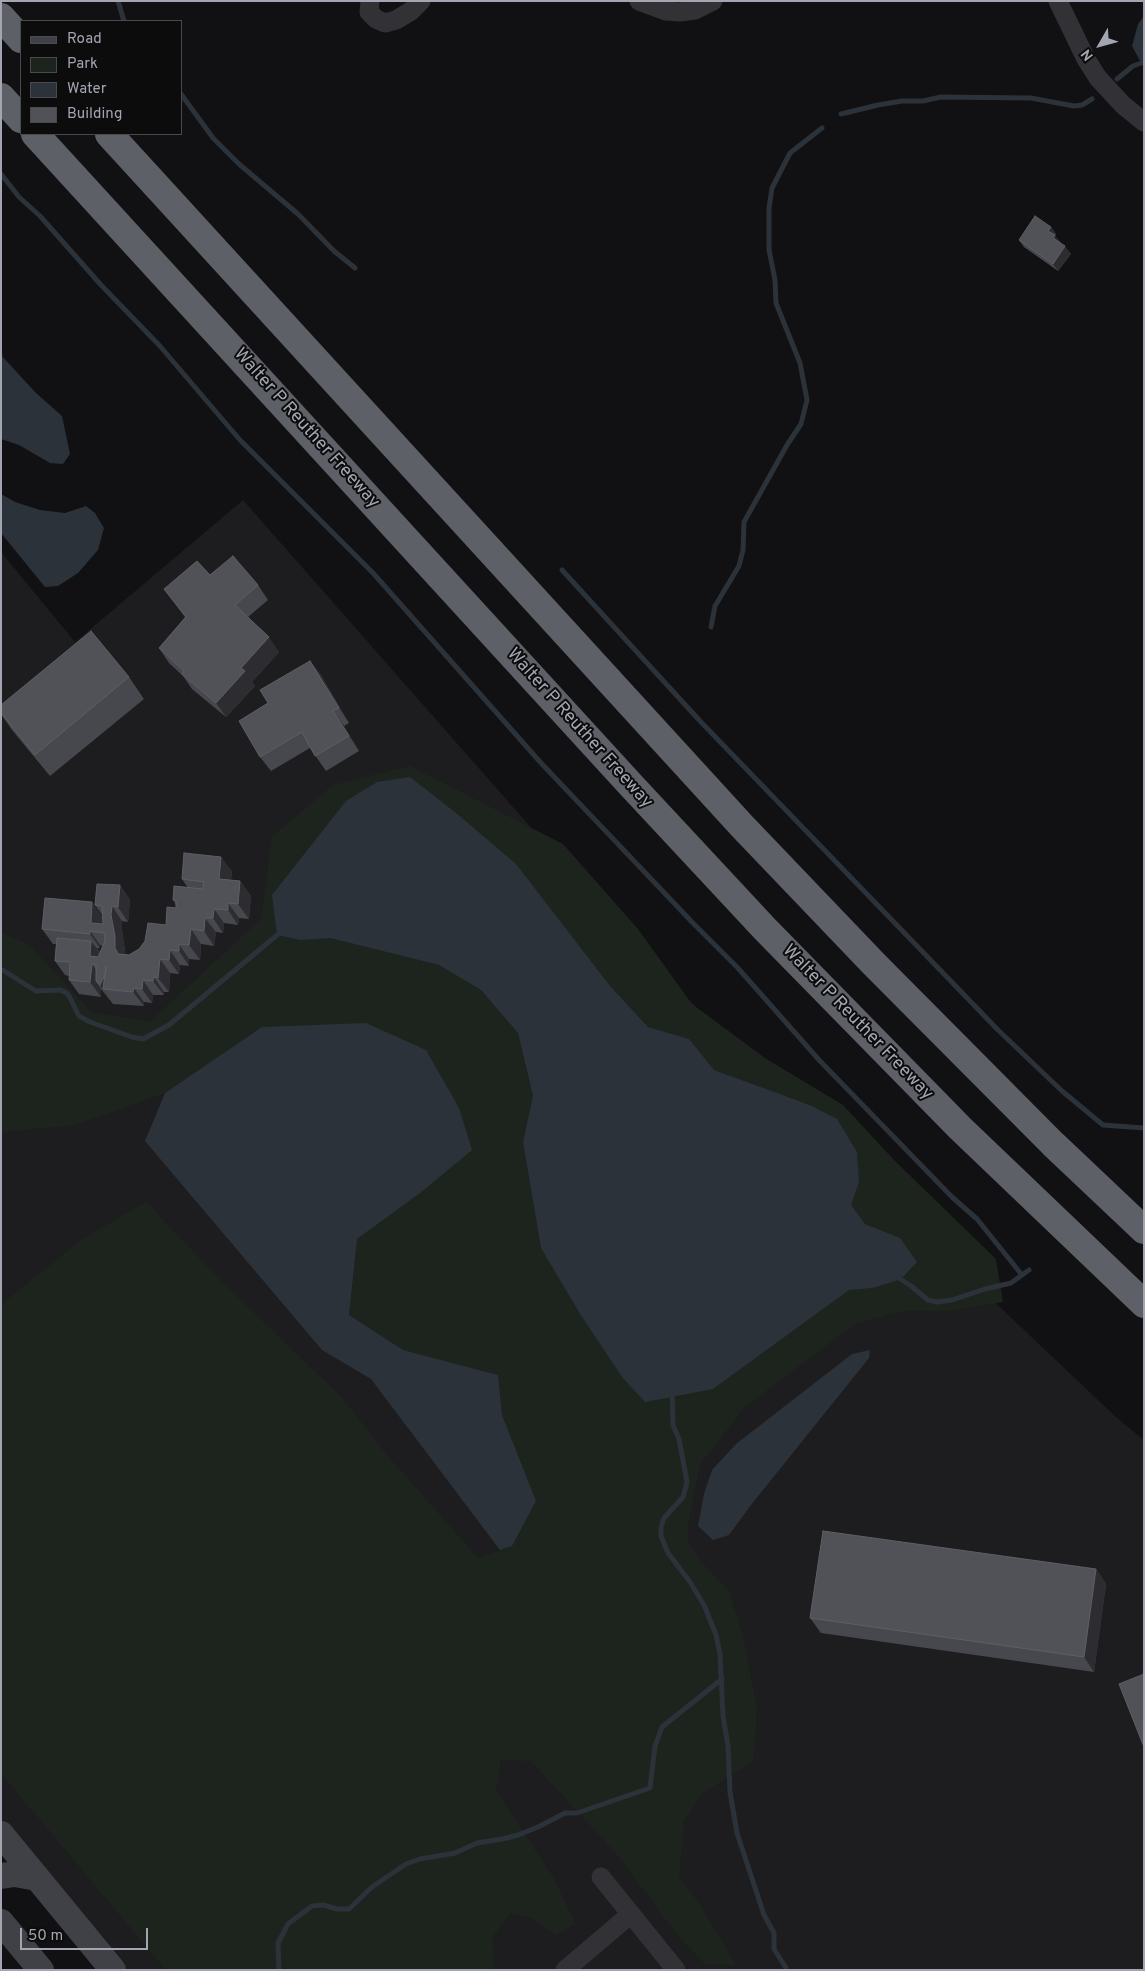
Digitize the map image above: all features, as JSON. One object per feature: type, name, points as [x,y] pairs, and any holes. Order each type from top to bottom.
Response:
[{"type":"highway","points":[[1,17],[20,38]]},
{"type":"highway","points":[[1,97],[20,118]]},
{"type":"highway","name":"Walter P Reuther Freeway","points":[[36,135],[629,784],[759,922],[960,1128],[1144,1304]]},
{"type":"highway","points":[[110,135],[742,826],[880,971],[1053,1144],[1144,1230]]},
{"type":"main road","points":[[1,1834],[113,1970]]},
{"type":"main road","points":[[1,1876],[15,1874],[37,1878]]},
{"type":"main road","points":[[1,1922],[41,1970]]},
{"type":"street","points":[[370,1],[369,12],[376,19],[385,23],[396,20],[421,1]]},
{"type":"street","points":[[639,1],[666,12],[695,10],[713,1]]},
{"type":"street","points":[[1058,1],[1086,59],[1098,78],[1123,105],[1144,122]]},
{"type":"street","points":[[601,1877],[676,1970]]},
{"type":"street","points":[[565,1970],[631,1914]]},
{"type":"shaded area","points":[[243,500],[637,948],[944,1254],[1116,1417],[1144,1440],[1144,1970],[126,1970],[1,1819],[1,552],[75,642]]},
{"type":"green space","points":[[410,766],[563,844],[638,929],[692,1004],[765,1058],[843,1105],[894,1160],[996,1259],[1003,1302],[949,1311],[903,1311],[855,1324],[745,1407],[700,1464],[688,1524],[688,1542],[700,1561],[729,1591],[743,1636],[757,1709],[753,1762],[703,1793],[684,1820],[679,1877],[701,1906],[736,1965],[705,1964],[676,1933],[615,1852],[531,1761],[501,1760],[496,1791],[553,1877],[575,1923],[557,1935],[529,1917],[510,1913],[493,1936],[494,1970],[166,1970],[1,1773],[1,1305],[81,1240],[146,1202],[221,1281],[343,1399],[385,1453],[478,1558],[512,1546],[536,1501],[502,1415],[498,1375],[403,1350],[349,1315],[357,1239],[420,1193],[262,1027],[165,1093],[75,1125],[1,1132],[1,933],[28,944],[91,1012],[150,1022],[261,919],[272,837],[333,785]],"holes":[[[346,801],[610,986],[648,1027],[689,1039],[714,1070],[810,1105],[859,1182],[850,1204],[865,1224],[900,1238],[873,1288],[849,1290],[713,1389],[622,1377],[580,1314],[541,1248],[523,1142],[533,1096],[518,1034],[481,990],[439,965],[330,938],[272,895]]]},
{"type":"water","points":[[1144,16],[1144,68],[1132,46],[1138,24]]},
{"type":"water","points":[[1,355],[35,392],[62,416],[70,454],[63,464],[50,463],[19,445],[1,439]]},
{"type":"water","points":[[1,494],[15,502],[40,510],[65,513],[86,506],[95,513],[104,528],[98,550],[78,573],[58,586],[45,587],[1,533]]},
{"type":"water","points":[[410,777],[516,864],[610,986],[648,1027],[689,1039],[714,1070],[810,1105],[837,1119],[857,1152],[859,1182],[851,1205],[865,1224],[900,1238],[917,1262],[901,1279],[873,1288],[849,1290],[713,1389],[645,1402],[622,1377],[580,1314],[541,1248],[523,1142],[533,1096],[518,1033],[481,990],[439,965],[330,938],[300,940],[277,935],[272,895],[346,801],[377,782]]},
{"type":"water","points":[[366,1023],[426,1050],[459,1108],[472,1150],[420,1193],[357,1239],[349,1315],[403,1350],[498,1375],[502,1415],[536,1501],[512,1546],[500,1550],[371,1379],[322,1350],[145,1141],[165,1093],[262,1027]]},
{"type":"water","points":[[870,1350],[869,1358],[729,1535],[713,1540],[698,1526],[704,1494],[712,1470],[736,1444],[852,1354]]},
{"type":"building","points":[[1035,216],[1051,227],[1048,231],[1055,235],[1053,238],[1065,246],[1053,264],[1019,240]]},
{"type":"building","points":[[233,556],[258,585],[235,605],[269,637],[241,668],[245,671],[216,703],[182,674],[184,671],[159,648],[186,617],[164,589],[197,561],[210,575]]},
{"type":"building","points":[[91,631],[129,677],[35,755],[1,713],[1,705]]},
{"type":"building","points":[[310,661],[339,708],[333,711],[349,736],[315,756],[302,732],[260,757],[239,721],[268,703],[260,690]]},
{"type":"building","points":[[184,853],[221,857],[219,879],[240,881],[238,904],[228,903],[228,910],[214,909],[213,918],[205,918],[204,931],[191,929],[189,945],[179,944],[179,951],[170,950],[169,960],[160,959],[158,978],[154,977],[153,981],[143,980],[142,989],[134,988],[133,992],[103,989],[105,975],[100,985],[96,981],[96,965],[92,964],[90,982],[69,980],[70,962],[55,961],[57,938],[91,941],[90,956],[98,957],[105,941],[104,933],[90,931],[90,934],[42,929],[45,898],[92,902],[91,923],[103,924],[102,906],[95,905],[97,884],[120,885],[118,907],[112,906],[111,915],[115,948],[118,954],[129,955],[139,949],[145,941],[148,923],[166,925],[167,907],[176,908],[176,900],[173,900],[174,886],[203,889],[204,882],[182,879]]},
{"type":"building","points":[[823,1531],[1096,1569],[1084,1657],[810,1618]]},
{"type":"building","points":[[1144,1674],[1144,1747],[1119,1684]]},
{"type":"waterway","points":[[118,1],[124,20]]},
{"type":"waterway","points":[[1117,79],[1133,66],[1144,62]]},
{"type":"waterway","points":[[182,95],[213,138],[239,164],[298,214],[334,251],[355,268]]},
{"type":"waterway","points":[[841,114],[878,105],[902,101],[923,101],[941,97],[1031,98],[1074,106],[1082,105],[1092,99]]},
{"type":"waterway","points":[[711,627],[715,606],[739,566],[743,550],[744,522],[787,445],[801,424],[807,400],[800,363],[776,303],[775,280],[769,250],[769,208],[772,188],[790,153],[822,128]]},
{"type":"waterway","points":[[1,174],[19,197],[40,216],[101,285],[159,345],[240,440],[373,573],[541,763],[737,967],[820,1061],[952,1197],[977,1219],[1022,1275]]},
{"type":"waterway","points":[[562,570],[700,721],[998,1030],[1062,1091],[1103,1125],[1144,1128]]},
{"type":"waterway","points":[[1,969],[36,991],[61,990],[68,994],[79,1016],[90,1022],[143,1039],[169,1025],[282,931]]},
{"type":"waterway","points":[[896,1276],[928,1300],[937,1302],[952,1300],[1011,1283],[1029,1270]]},
{"type":"waterway","points":[[672,1390],[673,1425],[679,1439],[687,1482],[683,1497],[664,1518],[661,1536],[668,1553],[690,1582],[704,1605],[716,1635],[720,1654],[730,1792],[737,1833],[764,1915],[774,1933],[774,1949],[786,1968]]},
{"type":"waterway","points":[[279,1970],[278,1943],[288,1924],[312,1906],[323,1905],[337,1909],[349,1909],[372,1887],[406,1864],[420,1859],[455,1853],[477,1843],[518,1835],[565,1813],[577,1813],[650,1788],[655,1746],[662,1727],[722,1679]]}]
